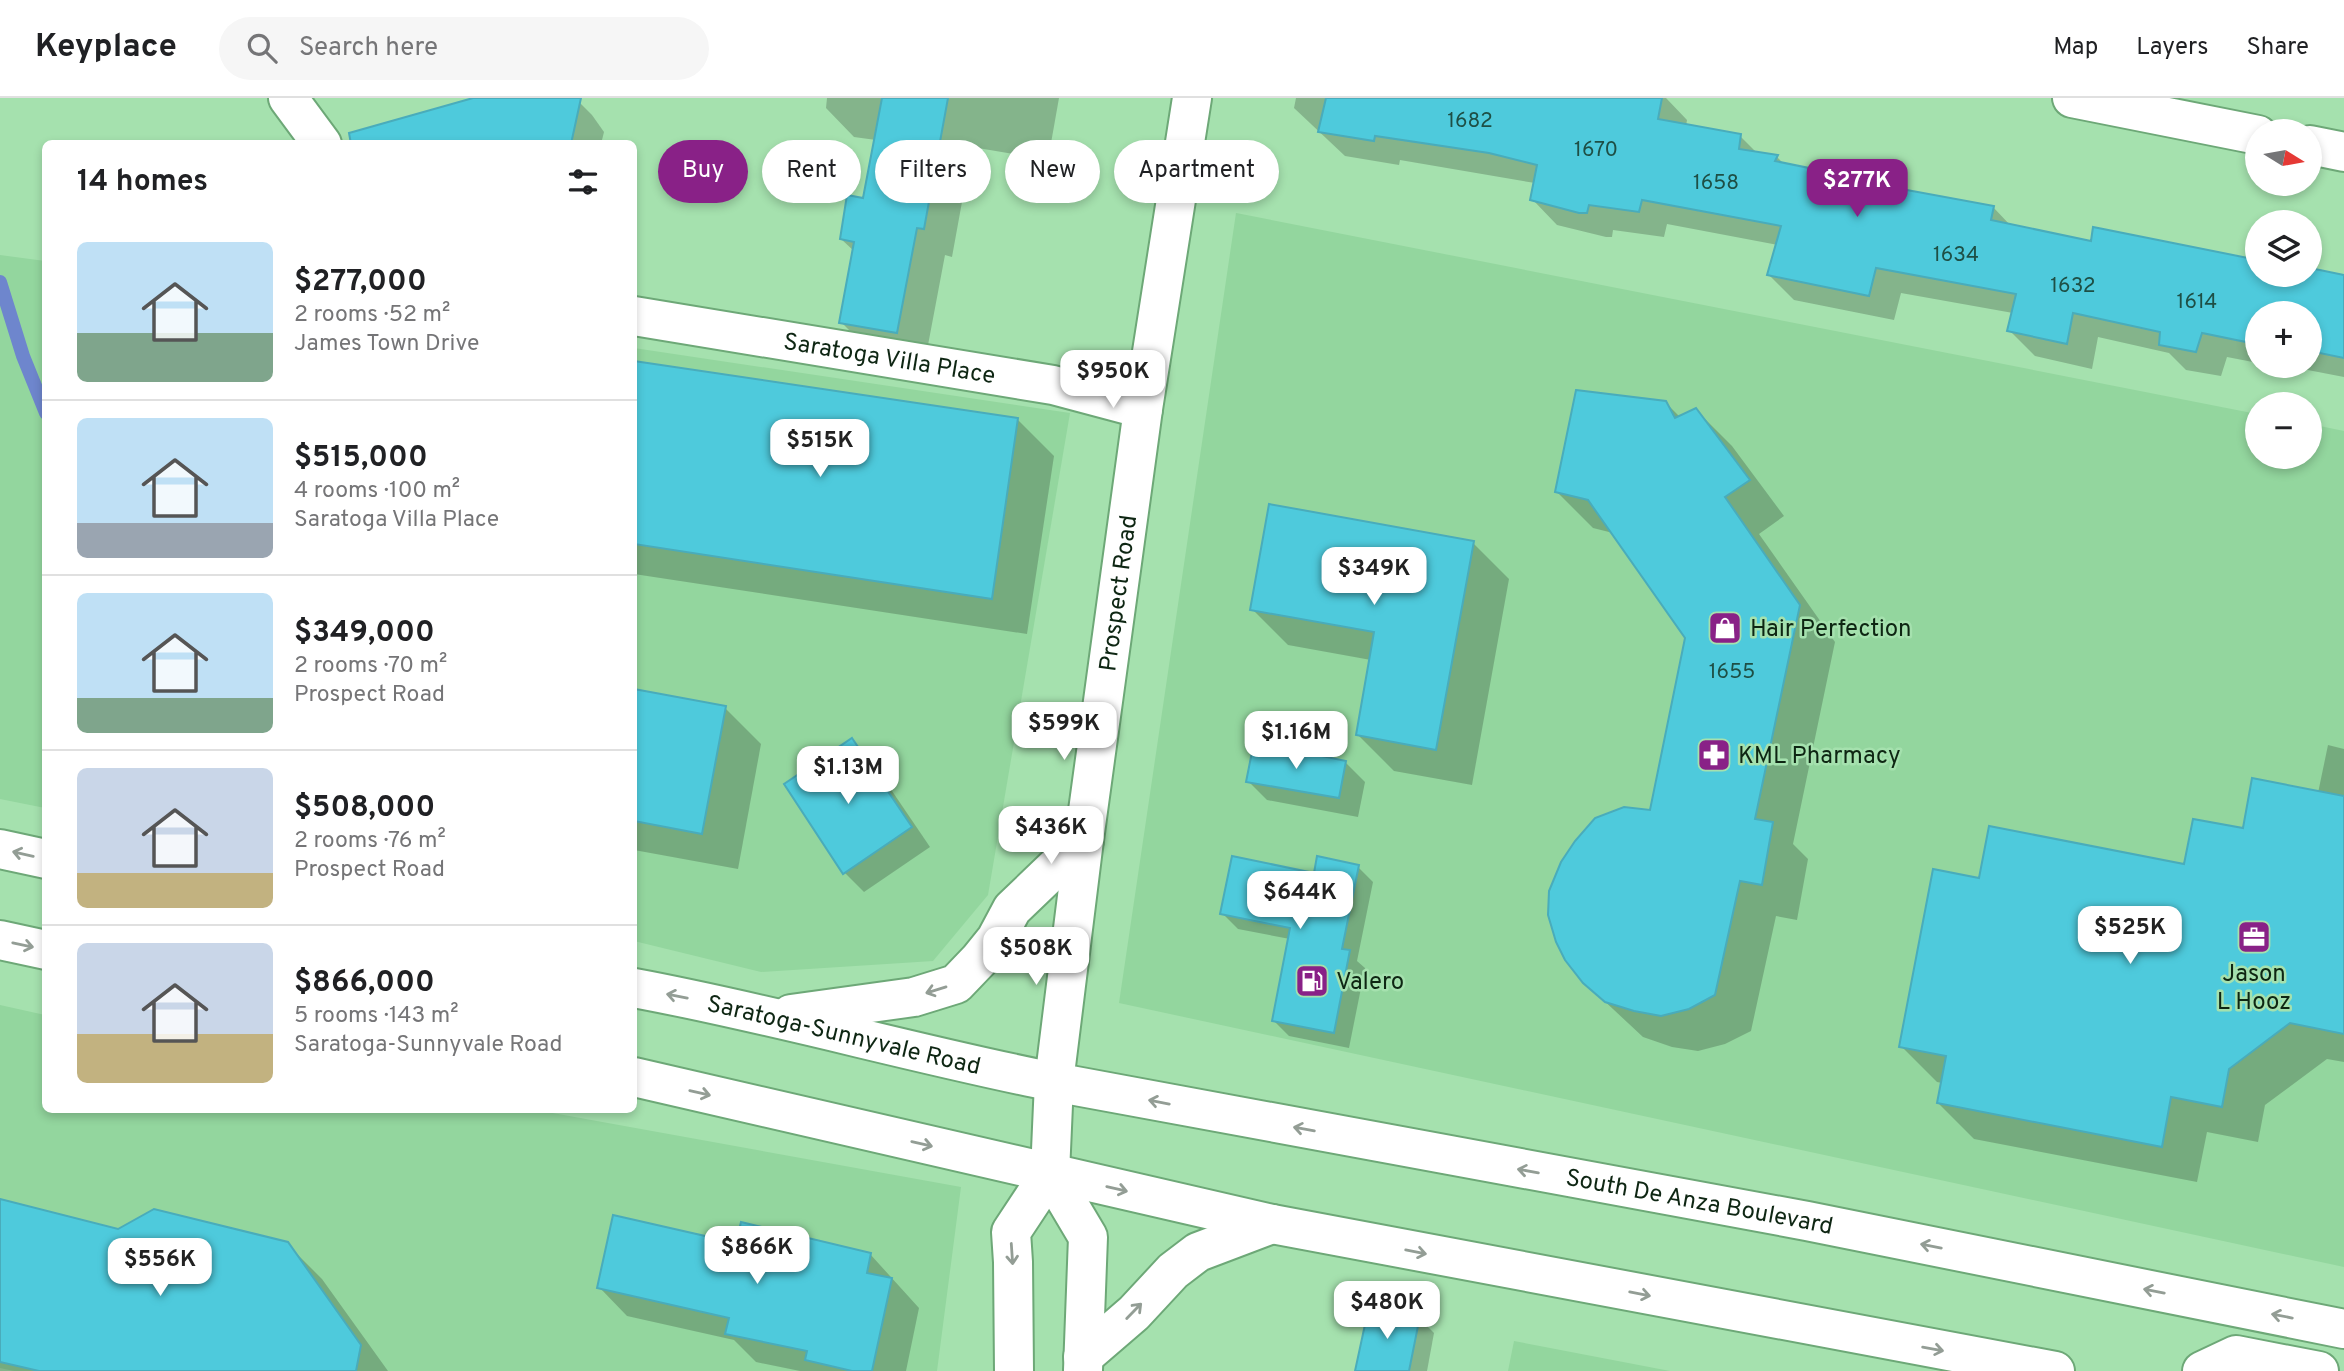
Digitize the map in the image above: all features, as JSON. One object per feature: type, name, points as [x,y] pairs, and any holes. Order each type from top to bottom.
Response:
[{"type":"main road","points":[[288,98],[319,140]]},
{"type":"main road","name":"Prospect Road","points":[[1050,1173],[1054,1083],[1084,840],[1143,409],[1192,98]]},
{"type":"main road","points":[[2072,98],[2245,132]]},
{"type":"main road","points":[[2322,147],[2344,152]]},
{"type":"main road","name":"Saratoga Villa Place","points":[[637,316],[1053,385],[1143,409]]},
{"type":"main road","points":[[772,1017],[914,997],[956,984],[996,939],[1012,909],[1084,840]]},
{"type":"main road","points":[[0,849],[42,858]]},
{"type":"main road","points":[[0,940],[42,949]]},
{"type":"main road","name":"Saratoga-Sunnyvale Road","points":[[637,989],[772,1017],[957,1063],[1054,1083]]},
{"type":"main road","points":[[637,1078],[1272,1224],[2055,1371]]},
{"type":"main road","name":"South De Anza Boulevard","points":[[1054,1083],[1807,1222],[2344,1329]]},
{"type":"main road","points":[[1050,1173],[1088,1237],[1083,1364]]},
{"type":"main road","points":[[1014,1371],[1011,1232],[1050,1173]]},
{"type":"main road","points":[[1083,1364],[1173,1271],[1198,1252],[1272,1224]]},
{"type":"main road","points":[[2202,1371],[2236,1355],[2319,1371]]},
{"type":"shaded area","points":[[1236,213],[2245,412],[2245,469],[2322,469],[2322,426],[2344,431],[2344,1267],[1119,1003]]},
{"type":"shaded area","points":[[0,255],[42,261],[42,807],[0,799]]},
{"type":"shaded area","points":[[637,348],[1070,413],[988,895],[933,961],[761,972],[637,942]]},
{"type":"shaded area","points":[[0,1005],[42,1014],[42,1113],[553,1113],[961,1187],[937,1371],[14,1371],[0,1368]]},
{"type":"shaded area","points":[[1514,1341],[1670,1371],[1508,1371]]},
{"type":"building","points":[[473,98],[581,98],[572,140],[350,140],[349,133]]},
{"type":"building","points":[[882,98],[948,98],[940,140],[875,140],[875,203],[929,203],[924,229],[917,228],[897,333],[839,323],[854,242],[840,239],[846,203],[861,203]]},
{"type":"building","points":[[1326,98],[1662,98],[1658,119],[1741,134],[1739,149],[1778,155],[1775,161],[1994,206],[1991,220],[2091,241],[2093,227],[2245,257],[2245,287],[2322,287],[2322,270],[2344,275],[2344,358],[2322,353],[2322,301],[2245,301],[2245,342],[2202,333],[2196,352],[2159,345],[2160,332],[2073,313],[2067,344],[2007,331],[2016,294],[1876,268],[1869,296],[1767,275],[1781,226],[1642,200],[1639,212],[1589,205],[1587,213],[1579,213],[1530,200],[1537,165],[1489,153],[1375,136],[1374,141],[1318,132]]},
{"type":"building","points":[[637,361],[1018,418],[992,599],[637,544]]},
{"type":"building","points":[[1576,390],[1666,401],[1675,418],[1696,408],[1750,480],[1725,497],[1800,605],[1755,819],[1773,822],[1762,885],[1740,881],[1715,995],[1689,1009],[1661,1016],[1605,1002],[1583,983],[1565,960],[1548,915],[1549,891],[1561,862],[1595,818],[1624,807],[1650,810],[1685,638],[1588,500],[1555,492]]},
{"type":"building","points":[[1269,504],[1474,541],[1436,750],[1356,735],[1374,632],[1250,610]]},
{"type":"building","points":[[637,690],[726,706],[702,834],[637,822]]},
{"type":"building","points":[[852,738],[912,827],[843,874],[784,784]]},
{"type":"building","points":[[1254,742],[1346,761],[1339,798],[1246,782]]},
{"type":"building","points":[[2252,778],[2344,796],[2344,1034],[2290,1023],[2229,1069],[2222,1107],[2171,1097],[2162,1147],[1937,1103],[1946,1056],[1899,1047],[1933,869],[1979,878],[1989,826],[2184,864],[2193,819],[2243,828]]},
{"type":"building","points":[[1232,856],[1314,873],[1317,856],[1359,865],[1342,949],[1350,950],[1334,1033],[1272,1021],[1290,928],[1220,914]]},
{"type":"building","points":[[0,1199],[118,1229],[154,1209],[288,1242],[361,1345],[356,1371],[39,1371],[0,1362]]},
{"type":"building","points":[[613,1215],[736,1243],[741,1222],[871,1253],[867,1273],[892,1278],[872,1371],[852,1371],[805,1360],[807,1351],[725,1334],[729,1318],[597,1288]]},
{"type":"building","points":[[1369,1306],[1420,1316],[1409,1371],[1355,1371]]},
{"type":"waterway","points":[[0,282],[23,356],[42,403]]},
{"type":"place","name":"Hair Perfection","points":[[1725,628]]},
{"type":"place","name":"KML Pharmacy","points":[[1714,755]]},
{"type":"place","name":"Jason L Hooz","points":[[2254,937]]},
{"type":"place","name":"Valero","points":[[1312,981]]}]
